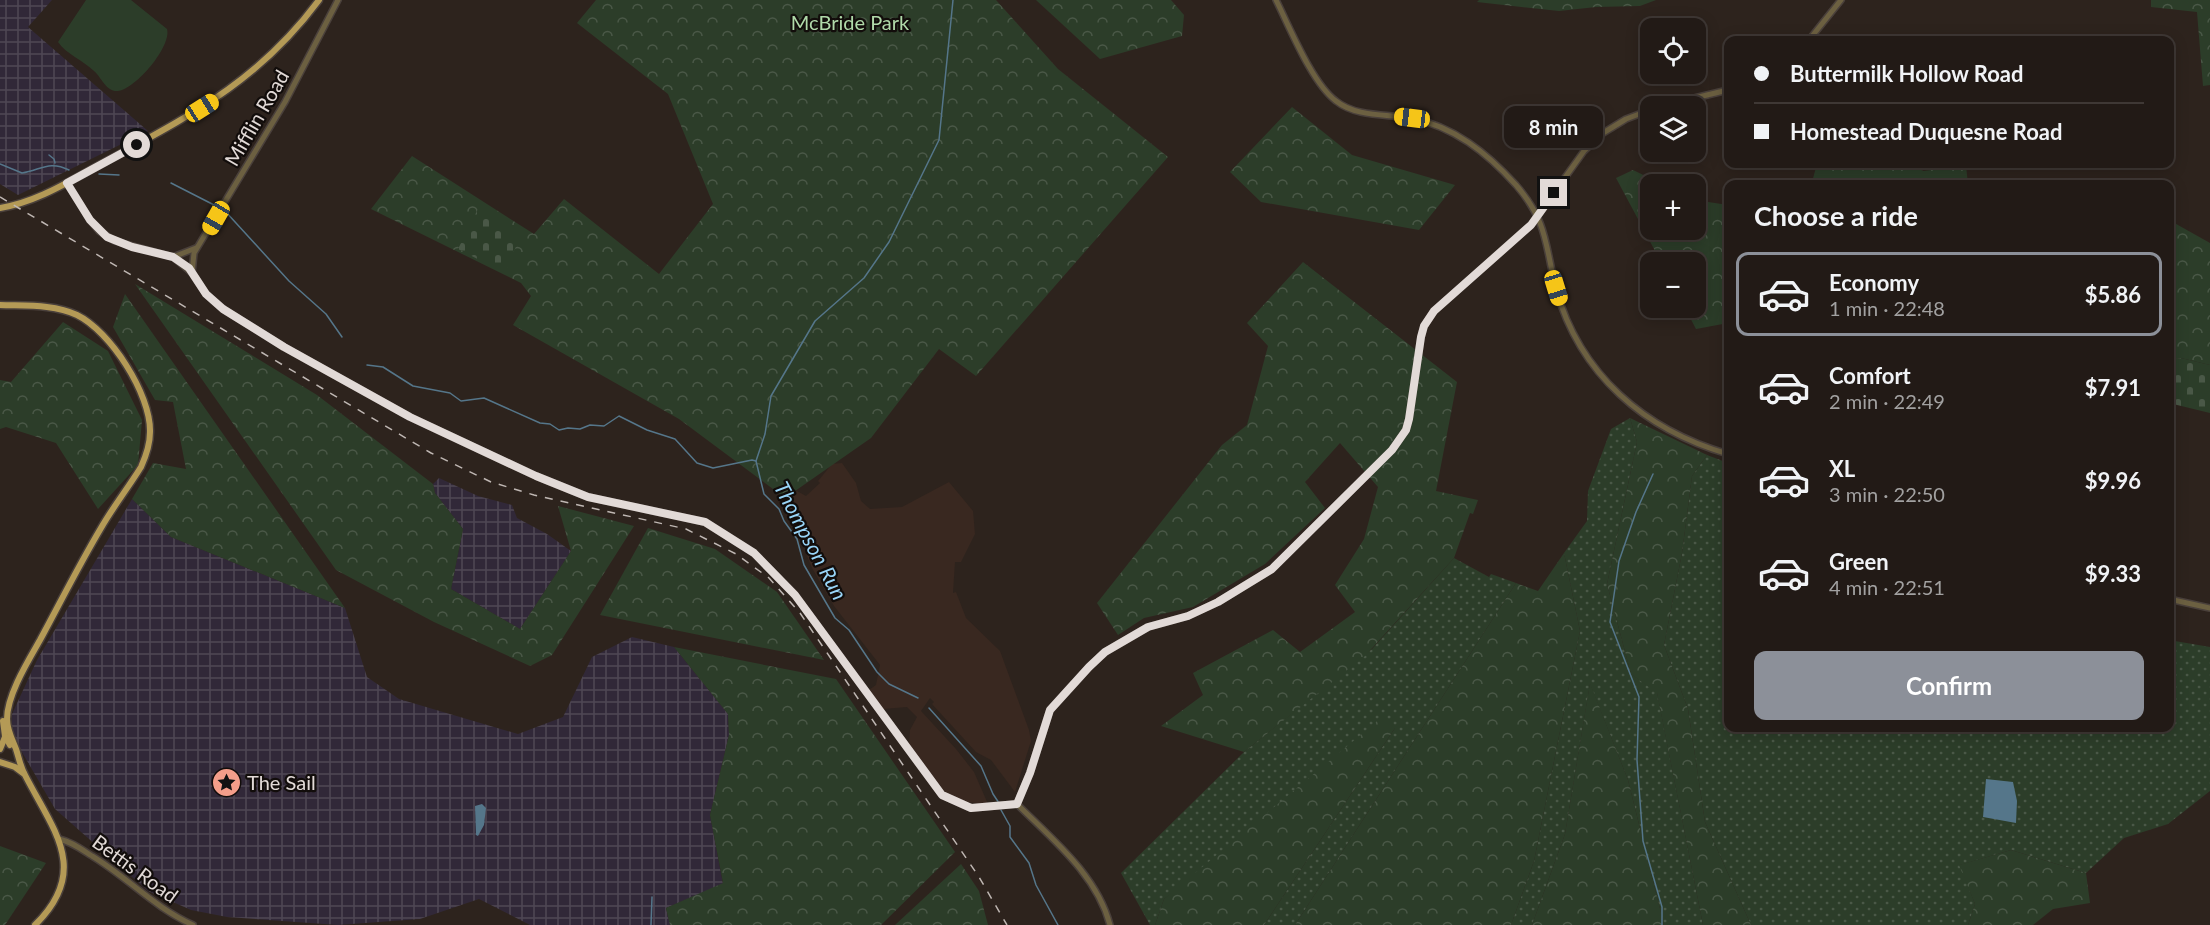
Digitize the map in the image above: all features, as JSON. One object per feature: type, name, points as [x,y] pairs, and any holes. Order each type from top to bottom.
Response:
[{"type":"main road","points":[[0,208],[34,199],[67,183],[215,100],[276,51],[319,0]]},
{"type":"main road","points":[[0,305],[59,309],[75,314],[94,326],[113,347],[137,388],[148,411],[150,432],[141,467],[102,527],[27,663],[9,703],[7,724],[17,756],[59,839],[64,868],[62,884],[52,906],[35,925]]},
{"type":"main road","points":[[9,703],[3,715],[5,736],[17,756]]},
{"type":"main road","points":[[0,749],[5,736]]},
{"type":"main road","points":[[0,762],[24,773]]},
{"type":"street","name":"Mifflin Road","points":[[192,273],[193,258],[198,247],[285,102],[338,0]]},
{"type":"street","points":[[1276,0],[1318,81],[1334,100],[1355,111],[1412,118],[1445,129],[1468,141],[1494,161],[1518,187],[1538,215],[1563,311],[1578,343],[1608,384],[1650,420],[1666,430],[1700,446],[1724,453]]},
{"type":"street","points":[[1812,36],[1841,0]]},
{"type":"street","points":[[1703,96],[1724,91]]},
{"type":"street","points":[[1017,804],[1030,773],[1050,710],[1089,667],[1105,652],[1148,627],[1188,616],[1218,602],[1272,569],[1392,450],[1406,430],[1424,326],[1434,311],[1531,225],[1584,151],[1604,133],[1626,119],[1640,114]]},
{"type":"street","points":[[67,183],[90,220],[107,237],[132,247],[173,257],[192,273],[206,294],[223,309],[284,347],[410,417],[536,476],[588,497],[705,522],[754,553],[795,595],[942,795],[971,808],[1017,804]]},
{"type":"street","points":[[173,257],[198,247]]},
{"type":"street","points":[[2174,600],[2210,608]]},
{"type":"street","points":[[1017,804],[1084,873],[1104,905],[1110,925]]},
{"type":"street","name":"Bettis Road","points":[[59,839],[69,841],[105,864],[169,913],[193,925]]},
{"type":"shaded area","points":[[0,0],[52,0],[28,27],[148,131],[18,195],[0,184]]},
{"type":"shaded area","points":[[842,463],[856,483],[861,501],[870,509],[902,507],[949,482],[973,511],[975,534],[961,562],[955,562],[953,593],[956,592],[966,618],[1000,651],[1029,730],[1031,741],[1015,792],[991,760],[976,752],[932,704],[934,702],[930,698],[921,711],[974,772],[988,804],[966,802],[949,795],[940,788],[909,747],[910,730],[917,717],[907,707],[883,709],[869,690],[876,685],[880,665],[834,606],[812,568],[805,551],[806,540],[787,517],[783,503],[797,491],[806,496],[820,483],[818,481],[832,464]]},
{"type":"shaded area","points":[[439,478],[478,496],[512,505],[517,518],[547,534],[571,551],[520,629],[451,589],[463,529],[435,493],[433,484]]},
{"type":"shaded area","points":[[132,499],[171,537],[345,608],[367,677],[399,699],[518,734],[563,717],[592,657],[632,637],[674,647],[728,714],[729,735],[710,815],[723,884],[666,908],[670,925],[530,925],[479,899],[420,919],[338,925],[227,917],[191,910],[148,891],[55,809],[19,747],[12,726],[12,714],[37,660]]},
{"type":"green space","points":[[86,0],[131,0],[167,29],[164,46],[151,66],[134,83],[118,91],[110,89],[94,71],[58,42]]},
{"type":"green space","name":"McBride Park","points":[[596,0],[996,0],[1058,69],[1168,157],[976,376],[939,349],[871,438],[785,498],[679,419],[513,325],[531,296],[521,283],[371,209],[412,156],[534,234],[564,199],[659,274],[713,204],[668,94],[577,23]]},
{"type":"green space","points":[[1036,0],[1171,0],[1184,15],[1182,36],[1100,59]]},
{"type":"green space","points":[[1479,0],[1656,0],[1640,6],[1559,11],[1477,2]]},
{"type":"green space","points":[[2151,0],[2210,0],[2210,85],[2203,86],[2197,12],[2151,7]]},
{"type":"green space","points":[[1292,107],[1352,155],[1455,185],[1419,230],[1261,202],[1230,172]]},
{"type":"green space","points":[[1816,168],[1918,168],[1923,171],[1966,168],[1968,180],[1813,180]]},
{"type":"green space","points":[[1633,170],[1641,174],[1640,223],[1616,178]]},
{"type":"green space","points":[[1706,202],[1724,204],[1724,324],[1696,329],[1690,318],[1706,318],[1706,252],[1656,252],[1649,240],[1706,240]]},
{"type":"green space","points":[[479,207],[519,239],[505,273],[458,249]]},
{"type":"green space","points":[[2174,223],[2210,243],[2210,365],[2181,358],[2174,359]]},
{"type":"green space","points":[[1303,262],[1457,382],[1436,491],[1478,500],[1473,514],[1470,513],[1454,558],[1365,656],[1244,752],[1161,726],[1203,695],[1193,673],[1273,630],[1300,652],[1355,612],[1335,585],[1364,539],[1378,487],[1340,443],[1305,482],[1325,508],[1265,564],[1193,607],[1144,618],[1118,635],[1097,603],[1222,445],[1247,425],[1268,346],[1247,323]]},
{"type":"green space","points":[[135,284],[317,395],[433,484],[435,493],[463,529],[451,589],[520,629],[571,551],[558,506],[634,526],[552,655],[530,666],[434,622],[336,570]]},
{"type":"green space","points":[[125,294],[345,608],[171,537],[132,499],[153,463],[186,469],[173,402],[155,400],[113,327]]},
{"type":"green space","points":[[63,322],[108,351],[142,420],[138,465],[98,509],[56,443],[6,427],[0,429],[0,380],[11,382]]},
{"type":"green space","points":[[2181,358],[2210,365],[2210,413],[2174,404],[2174,359]]},
{"type":"green space","points":[[1630,418],[1637,442],[1607,584],[1631,674],[1657,692],[1703,925],[1664,925],[1628,780],[1590,684],[1565,834],[1532,925],[1511,925],[1534,861],[1580,631],[1564,553],[1587,521],[1588,491],[1611,429]]},
{"type":"green space","points":[[1630,418],[1707,455],[1692,476],[1682,553],[1664,645],[1688,709],[1705,822],[1751,925],[1703,925],[1657,693],[1631,674],[1607,584],[1637,442]]},
{"type":"green space","points":[[1707,455],[1724,461],[1724,732],[2174,732],[2174,641],[2210,647],[2210,791],[2168,824],[2124,838],[2086,873],[2011,850],[1960,865],[1975,904],[1968,925],[1751,925],[1705,822],[1688,709],[1664,645],[1682,553],[1692,476]]},
{"type":"green space","points":[[648,528],[715,549],[777,592],[824,660],[600,615]]},
{"type":"green space","points":[[1564,553],[1580,631],[1534,861],[1511,925],[1295,925],[1516,583],[1538,591]]},
{"type":"green space","points":[[1454,558],[1489,577],[1491,574],[1516,583],[1295,925],[1264,925],[1395,728],[1164,899],[1155,925],[1150,925],[1121,873],[1244,752],[1372,649]]},
{"type":"green space","points":[[674,647],[836,679],[955,852],[881,925],[670,925],[666,908],[723,883],[710,815],[729,735],[728,714]]},
{"type":"green space","points":[[1590,683],[1628,780],[1664,925],[1532,925],[1565,834]]},
{"type":"green space","points":[[1382,717],[1395,728],[1264,925],[1155,925],[1164,899]]},
{"type":"green space","points":[[0,846],[46,863],[5,925],[0,925]]},
{"type":"green space","points":[[2011,850],[2086,873],[2090,903],[2053,909],[2033,925],[1968,925],[1975,904],[1959,865]]},
{"type":"green space","points":[[961,864],[979,891],[988,925],[895,925]]},
{"type":"water","points":[[1986,779],[2013,782],[2017,801],[2016,823],[1983,817]]},
{"type":"water","points":[[482,804],[486,808],[484,825],[478,836],[476,835],[475,806]]},
{"type":"waterway","points":[[756,461],[765,434],[771,396],[815,321],[864,278],[889,242],[939,140],[953,0]]},
{"type":"waterway","points":[[49,155],[55,163]]},
{"type":"waterway","name":"Thompson Run","points":[[0,164],[22,173],[50,166],[69,170]]},
{"type":"waterway","name":"Thompson Run","points":[[99,174],[119,175]]},
{"type":"waterway","name":"Thompson Run","points":[[171,183],[218,207]]},
{"type":"waterway","name":"Thompson Run","points":[[225,211],[289,281],[326,314],[342,337]]},
{"type":"waterway","name":"Thompson Run","points":[[367,365],[383,367],[413,386],[450,393],[461,401],[484,398],[540,423],[550,424],[559,430],[580,429],[590,425],[604,426],[619,416],[647,430],[675,439],[697,463],[713,468],[756,461],[764,494],[779,509],[784,521],[797,539],[804,565],[835,618],[849,630],[877,672],[889,684],[918,698]]},
{"type":"waterway","points":[[1653,474],[1636,512],[1619,561],[1610,622],[1639,697],[1637,760],[1643,841],[1662,907],[1662,925]]},
{"type":"waterway","name":"Thompson Run","points":[[929,708],[981,766],[999,803]]},
{"type":"waterway","name":"Thompson Run","points":[[1001,810],[1010,826],[1010,837],[1029,863],[1036,885],[1058,925]]},
{"type":"waterway","points":[[651,925],[652,897]]},
{"type":"railway","points":[[0,197],[431,453],[491,482],[534,495],[686,529],[736,554],[769,578],[800,613],[979,877],[1007,925]]},
{"type":"place","name":"The Sail","points":[[226,783]]},
{"type":"route","points":[[137,145],[67,183],[99,231],[115,241],[132,247],[173,257],[189,268],[206,294],[223,309],[346,383],[410,417],[536,476],[588,497],[705,522],[754,553],[795,595],[942,795],[971,808],[1017,804],[1030,773],[1050,710],[1069,686],[1105,652],[1148,627],[1188,616],[1218,602],[1272,569],[1392,450],[1406,430],[1409,419],[1424,326],[1434,311],[1531,225],[1554,193]]}]
